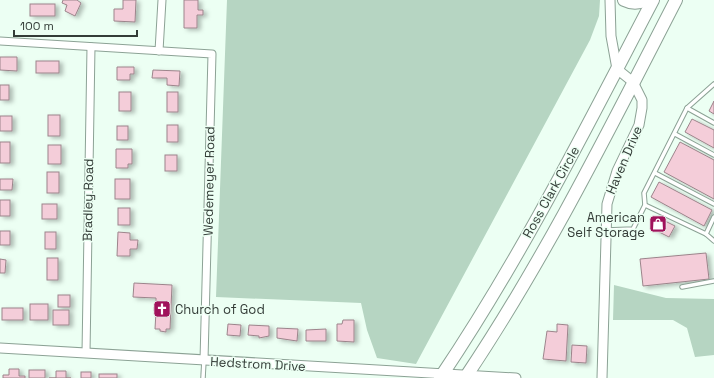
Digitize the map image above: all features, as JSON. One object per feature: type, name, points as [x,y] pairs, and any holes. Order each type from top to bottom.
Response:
[{"type":"highway","points":[[624,0],[630,3],[640,3],[646,0]]},
{"type":"highway","name":"Ross Clark Circle","points":[[441,376],[492,296],[540,213],[654,0]]},
{"type":"highway","name":"Ross Clark Circle","points":[[466,376],[513,300],[560,218],[676,0]]},
{"type":"street","points":[[0,41],[159,51],[162,0]]},
{"type":"street","points":[[610,0],[611,36],[617,68]]},
{"type":"street","name":"Bradley Road","points":[[86,353],[91,47]]},
{"type":"street","name":"Wedemeyer Road","points":[[159,51],[212,54],[204,360]]},
{"type":"street","name":"Haven Drive","points":[[602,378],[607,204],[611,185],[641,118],[642,100],[633,82],[617,68]]},
{"type":"street","name":"Hedstrom Drive","points":[[0,348],[441,376],[516,378]]},
{"type":"lane","points":[[606,230],[633,229],[645,205],[644,193],[687,108],[714,84]]},
{"type":"lane","points":[[687,108],[714,123]]},
{"type":"lane","points":[[675,134],[714,155]]},
{"type":"lane","points":[[655,173],[714,204]]},
{"type":"lane","points":[[645,205],[706,234],[714,241]]},
{"type":"lane","points":[[706,234],[714,217]]},
{"type":"lane","points":[[682,287],[714,281]]},
{"type":"lane","points":[[203,378],[204,360]]},
{"type":"green space","points":[[227,0],[600,0],[599,16],[590,40],[416,364],[377,358],[367,330],[361,303],[216,297]]},
{"type":"green space","points":[[614,285],[666,298],[714,299],[714,355],[695,357],[687,328],[673,320],[613,320]]},
{"type":"building","points":[[63,0],[77,0],[81,3],[75,16],[65,11],[67,5],[62,3]]},
{"type":"building","points":[[123,0],[136,0],[135,22],[114,21],[114,9],[123,9]]},
{"type":"building","points":[[184,0],[198,0],[198,10],[203,10],[203,15],[197,15],[197,28],[184,28]]},
{"type":"building","points":[[30,4],[55,4],[55,16],[30,16]]},
{"type":"building","points":[[0,57],[17,57],[17,71],[0,70]]},
{"type":"building","points":[[36,61],[59,61],[59,73],[36,73]]},
{"type":"building","points":[[117,67],[134,67],[134,74],[130,74],[130,80],[117,80]]},
{"type":"building","points":[[153,70],[180,71],[179,86],[167,85],[167,78],[152,78]]},
{"type":"building","points":[[0,85],[9,85],[9,100],[0,100]]},
{"type":"building","points":[[119,92],[131,92],[131,111],[119,111]]},
{"type":"building","points":[[167,92],[178,92],[178,112],[167,112]]},
{"type":"building","points":[[714,101],[714,114],[709,111]]},
{"type":"building","points":[[48,115],[60,115],[60,136],[48,136]]},
{"type":"building","points":[[0,116],[12,116],[12,131],[0,131]]},
{"type":"building","points":[[692,119],[714,130],[714,148],[685,132]]},
{"type":"building","points":[[167,125],[178,125],[178,142],[167,142]]},
{"type":"building","points":[[117,126],[128,126],[128,140],[117,140]]},
{"type":"building","points":[[0,142],[10,142],[10,163],[0,163]]},
{"type":"building","points":[[680,142],[714,160],[714,199],[664,172]]},
{"type":"building","points":[[48,145],[61,145],[61,164],[48,164]]},
{"type":"building","points":[[116,149],[132,149],[132,164],[128,164],[128,168],[116,168]]},
{"type":"building","points":[[165,155],[177,155],[177,171],[165,171]]},
{"type":"building","points":[[47,172],[59,172],[59,193],[47,193]]},
{"type":"building","points":[[0,179],[13,179],[12,190],[0,190]]},
{"type":"building","points":[[115,179],[130,179],[130,199],[115,199]]},
{"type":"building","points":[[659,182],[712,210],[704,226],[651,197]]},
{"type":"building","points":[[0,200],[10,200],[10,216],[0,216]]},
{"type":"building","points":[[42,204],[57,204],[57,219],[42,219]]},
{"type":"building","points":[[118,208],[130,208],[130,225],[118,225]]},
{"type":"building","points":[[657,217],[675,226],[669,237],[651,228]]},
{"type":"building","points":[[0,231],[10,231],[10,245],[0,245]]},
{"type":"building","points":[[45,232],[56,232],[56,249],[45,249]]},
{"type":"building","points":[[118,232],[130,233],[130,240],[138,240],[137,249],[130,249],[130,256],[117,256]]},
{"type":"building","points":[[706,253],[709,279],[643,286],[640,259]]},
{"type":"building","points":[[47,258],[58,258],[58,280],[47,280]]},
{"type":"building","points":[[0,259],[6,260],[5,273],[0,273]]},
{"type":"building","name":"Church of God","points":[[134,283],[172,285],[170,329],[166,329],[166,332],[160,331],[160,329],[155,329],[156,311],[154,311],[154,307],[156,307],[156,298],[133,297]]},
{"type":"building","points":[[58,295],[70,295],[70,307],[58,307]]},
{"type":"building","points":[[30,304],[48,304],[48,320],[30,320]]},
{"type":"building","points":[[2,308],[23,308],[23,320],[2,320]]},
{"type":"building","points":[[53,310],[69,310],[69,325],[53,325]]},
{"type":"building","points":[[343,320],[354,320],[354,342],[337,341],[337,324],[342,324]]},
{"type":"building","points":[[228,324],[241,325],[240,336],[227,335]]},
{"type":"building","points":[[557,324],[568,325],[566,361],[543,359],[547,331],[557,332]]},
{"type":"building","points":[[249,325],[269,326],[269,336],[259,338],[259,336],[248,335]]},
{"type":"building","points":[[277,328],[298,329],[297,341],[277,338]]},
{"type":"building","points":[[326,329],[326,341],[306,341],[306,330]]},
{"type":"building","points":[[572,345],[587,346],[586,363],[571,362]]},
{"type":"building","points":[[9,369],[19,369],[19,376],[25,376],[25,378],[3,378],[3,375],[9,375]]},
{"type":"building","points":[[29,370],[45,370],[45,378],[29,378]]},
{"type":"building","points":[[56,371],[66,371],[66,378],[56,378]]},
{"type":"building","points":[[81,372],[91,372],[91,378],[81,378]]},
{"type":"building","points":[[99,374],[117,374],[117,378],[99,378]]},
{"type":"place","name":"American Self Storage","points":[[658,224]]},
{"type":"place","name":"Church of God","points":[[162,309]]}]
